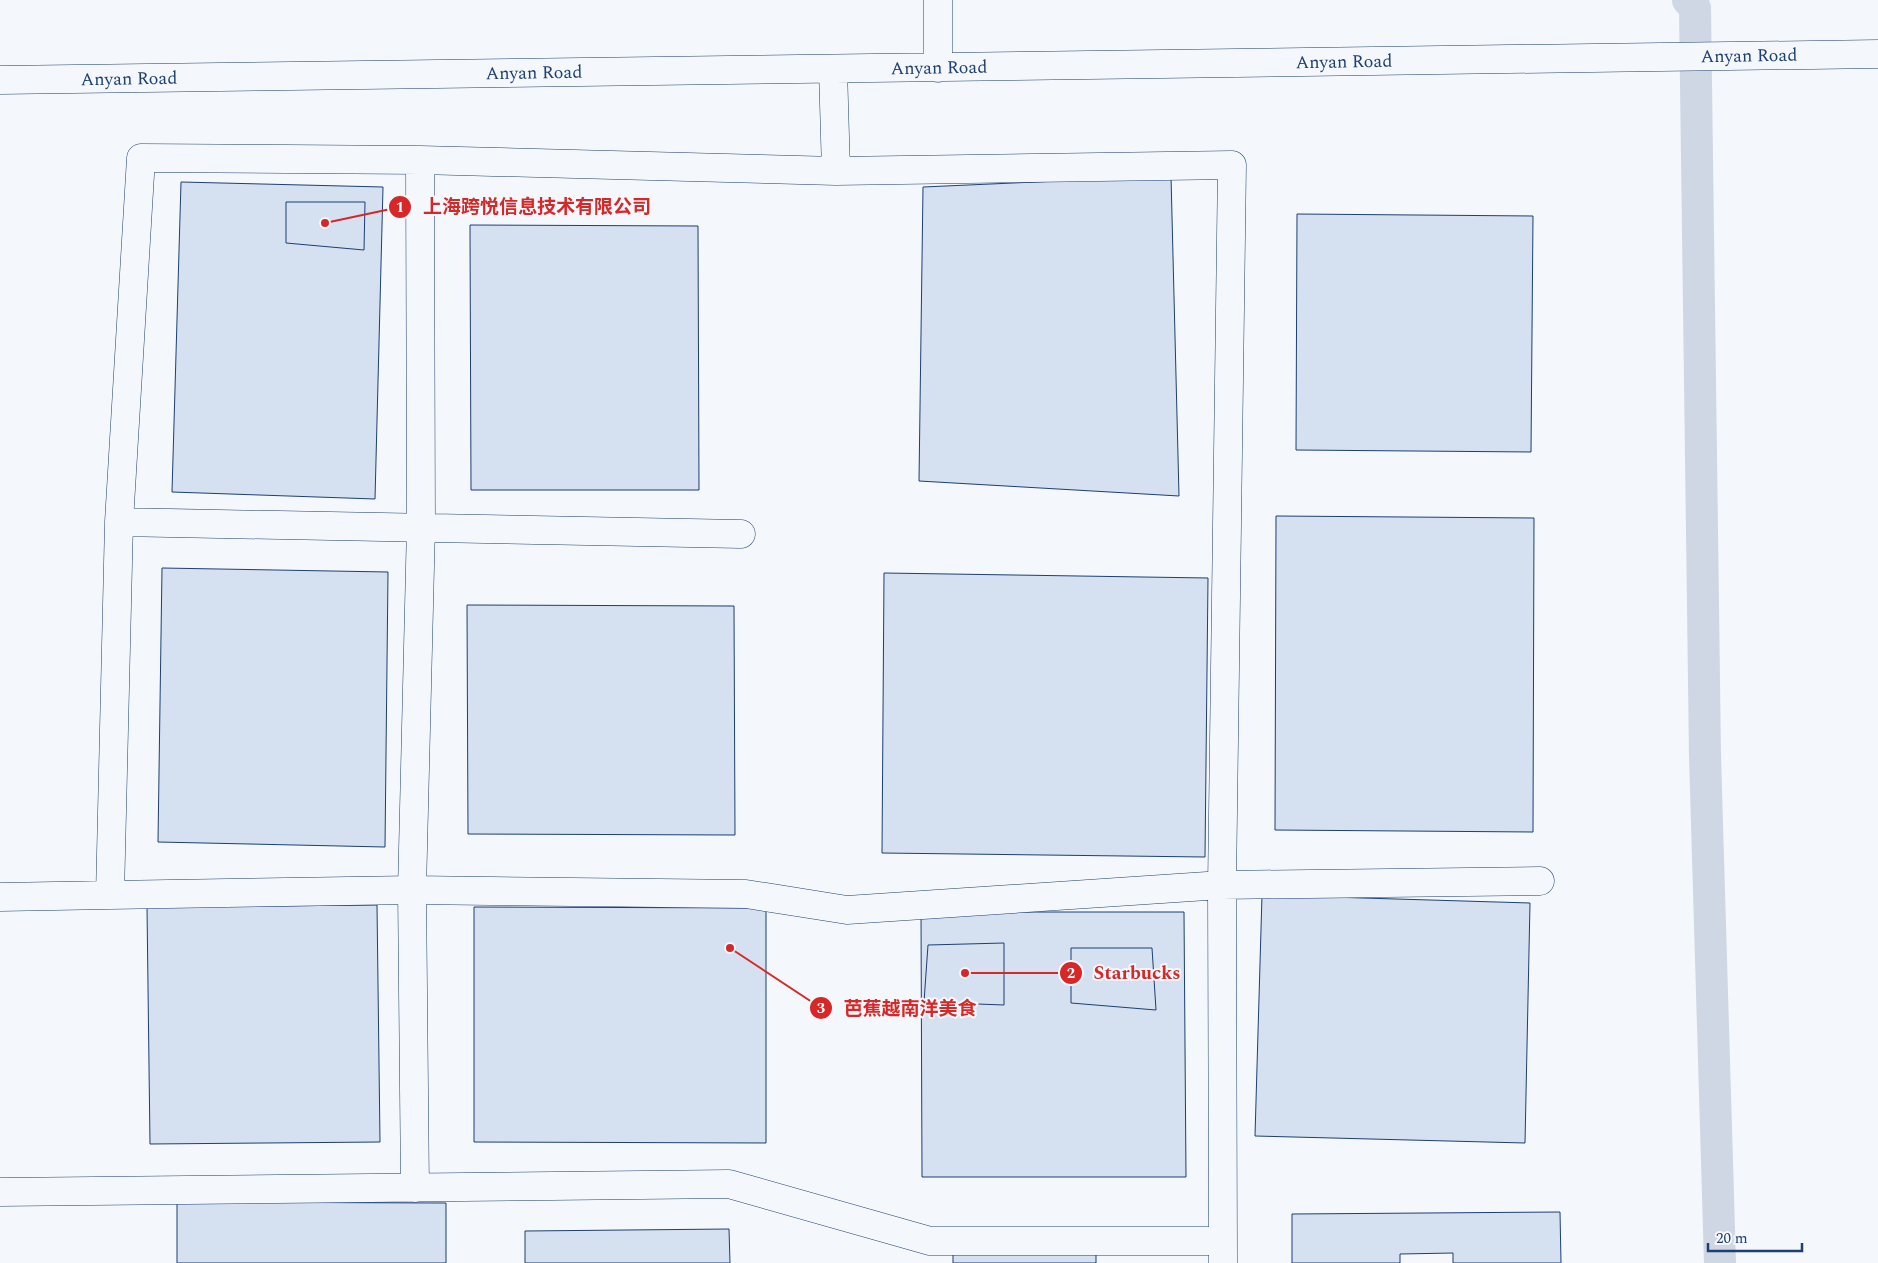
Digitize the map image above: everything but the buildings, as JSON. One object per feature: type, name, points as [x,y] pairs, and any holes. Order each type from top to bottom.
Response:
[{"type":"street","points":[[938,5],[938,68]]},
{"type":"street","name":"Anyan Road","points":[[0,80],[1878,54]]},
{"type":"street","points":[[833,69],[836,171]]},
{"type":"street","points":[[0,1192],[730,1184],[930,1241],[1223,1252],[1222,885],[1232,164],[836,171],[420,160],[140,158],[120,522],[110,895]]},
{"type":"street","points":[[414,1188],[412,890],[421,526],[420,160]]},
{"type":"street","points":[[120,522],[421,526],[742,534]]},
{"type":"street","points":[[0,898],[412,890],[746,894],[847,910],[1222,885],[1540,880]]},
{"type":"waterway","points":[[1688,0],[1695,8],[1705,756],[1720,1263]]},
{"type":"place","name":"上海跨悦信息技术有限公司","points":[[325,223]]},
{"type":"place","name":"芭蕉越南洋美食","points":[[730,948]]},
{"type":"place","name":"Starbucks","points":[[965,973]]}]
